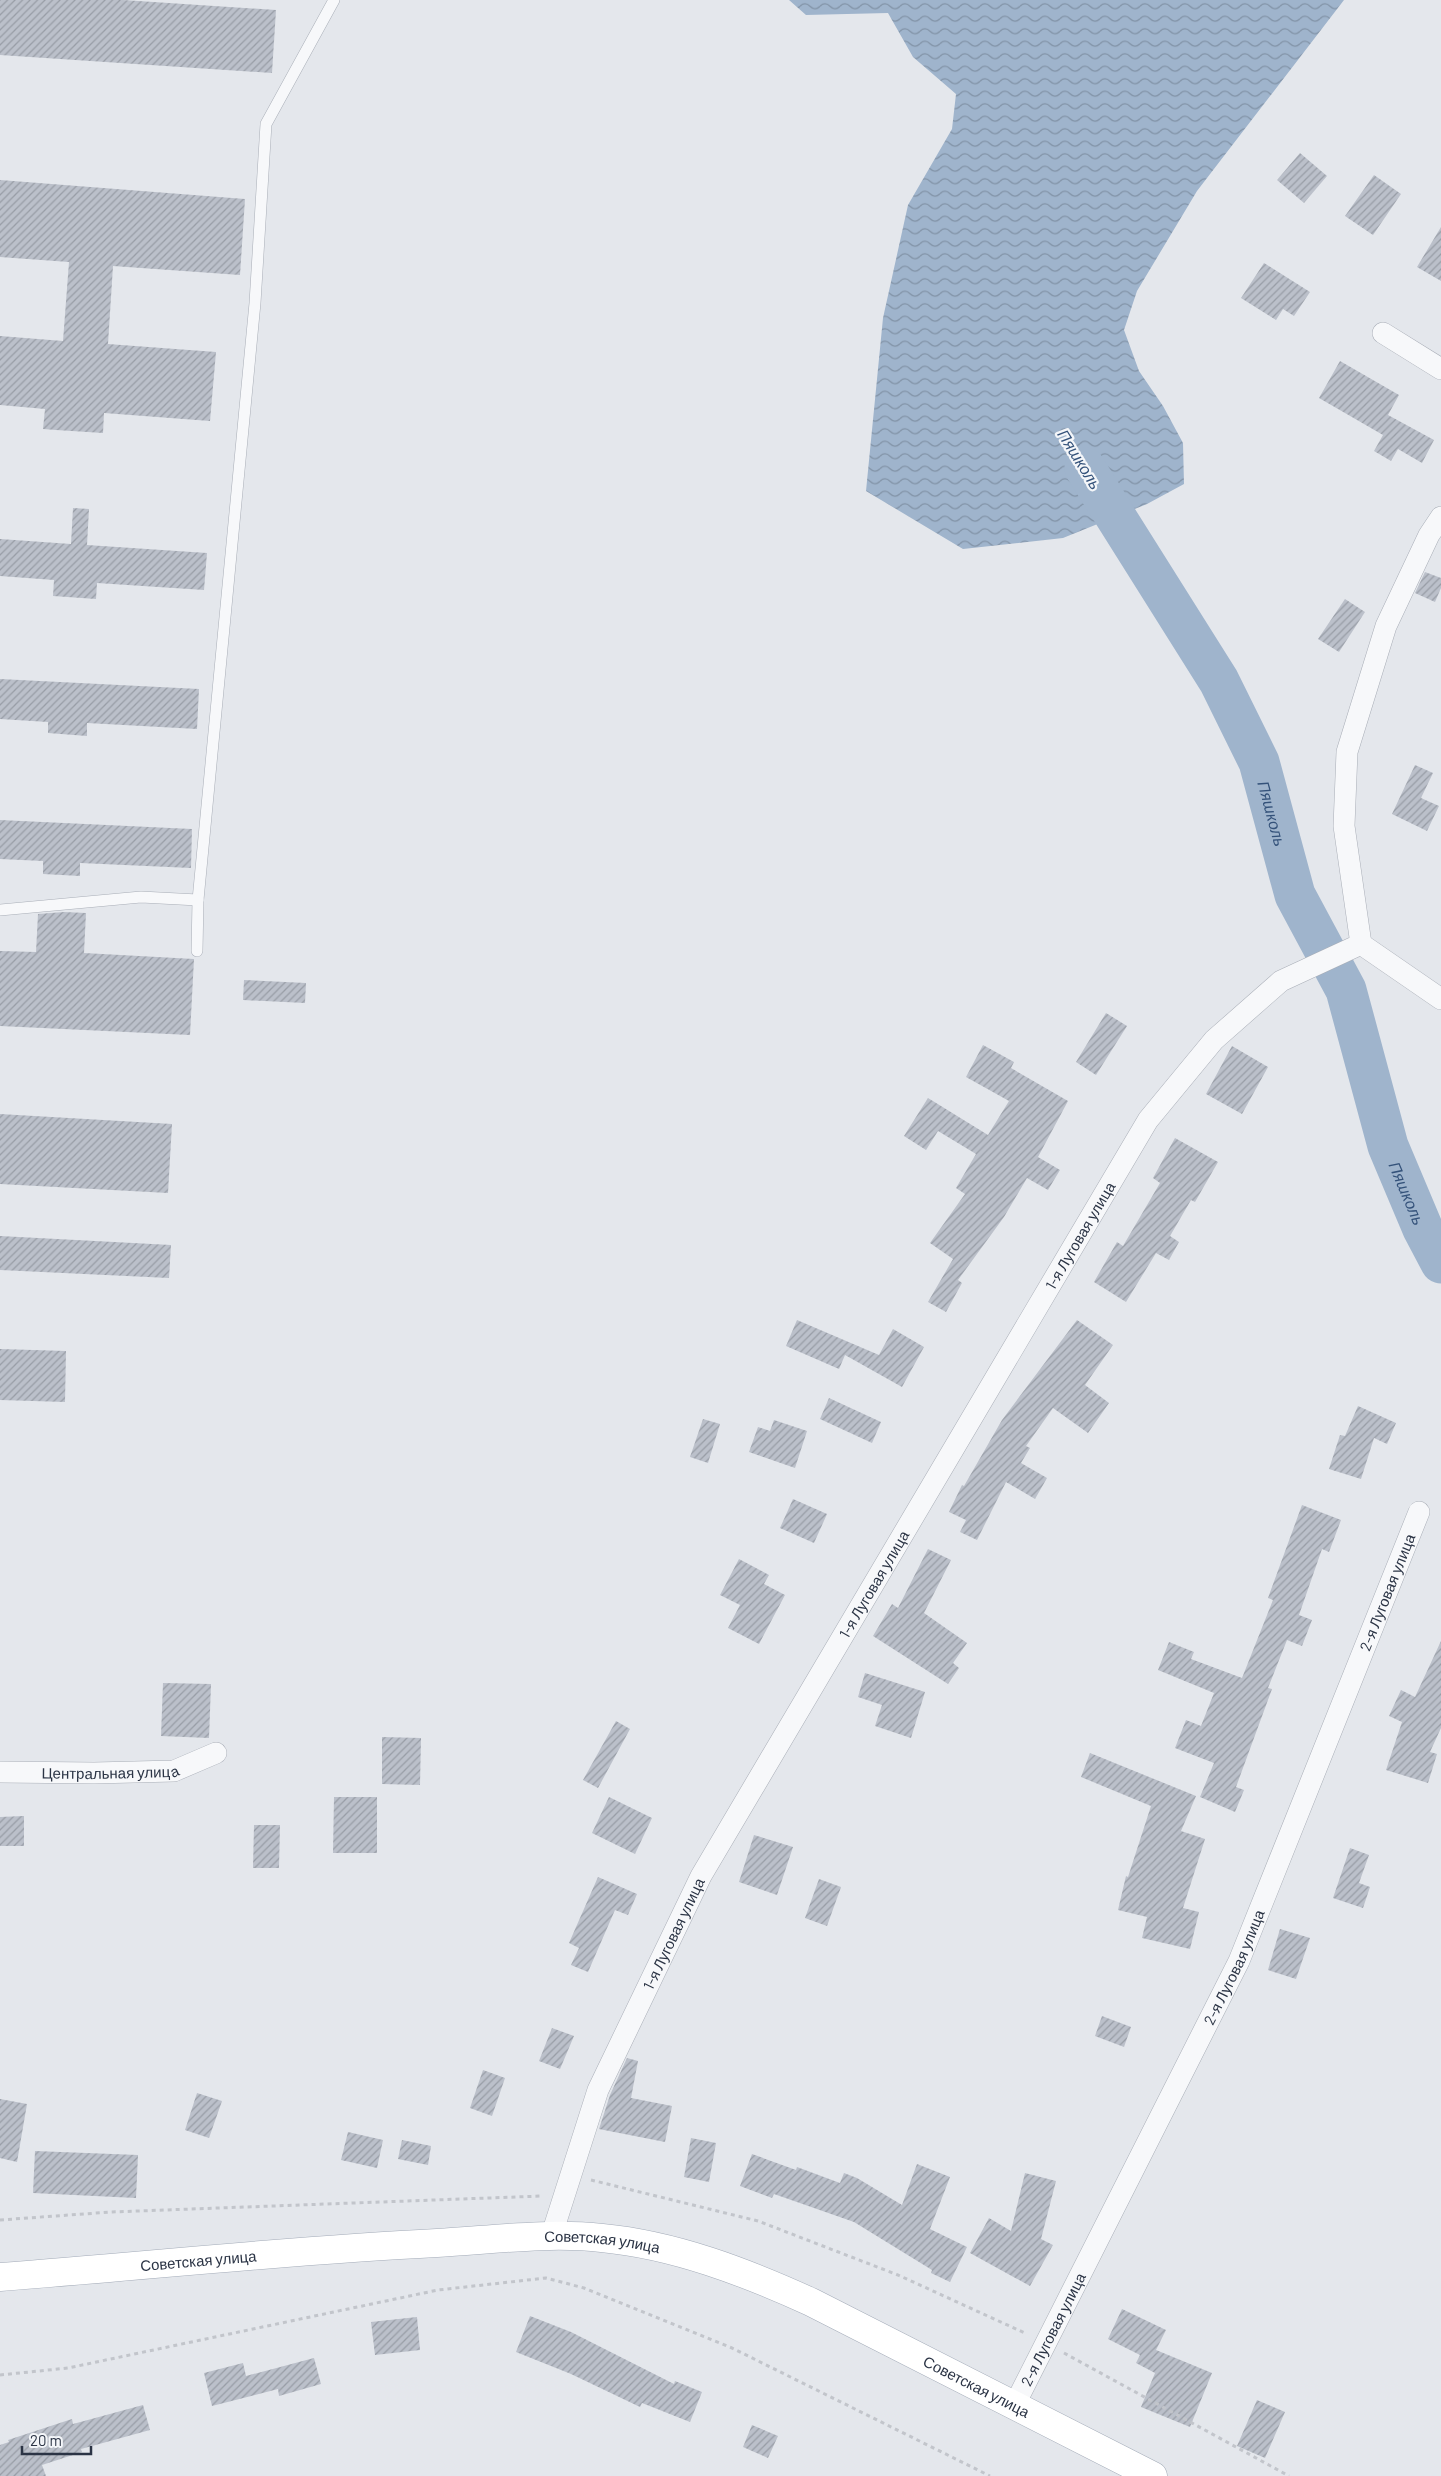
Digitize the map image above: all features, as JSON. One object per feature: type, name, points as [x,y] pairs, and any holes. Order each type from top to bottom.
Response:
[{"type":"main road","name":"Советская улица","points":[[0,2277],[384,2245],[552,2237],[602,2238],[699,2258],[760,2279],[811,2302],[1152,2476]]},
{"type":"street","points":[[1383,334],[1441,369]]},
{"type":"street","points":[[1441,517],[1430,535],[1386,626],[1347,752],[1344,826],[1361,944],[1441,998]]},
{"type":"street","name":"1-я Луговая улица","points":[[552,2237],[598,2090],[701,1876],[1148,1120],[1214,1040],[1281,981],[1361,944]]},
{"type":"street","name":"2-я Луговая улица","points":[[1014,2406],[1239,1961],[1419,1512]]},
{"type":"street","name":"Центральная улица","points":[[0,1772],[94,1773],[174,1771],[216,1753]]},
{"type":"lane","points":[[197,951],[198,900],[256,303],[266,124],[334,0]]},
{"type":"lane","points":[[0,910],[141,897],[198,900]]},
{"type":"path","points":[[0,2220],[568,2185],[758,2221],[898,2275],[1046,2343],[1289,2476]]},
{"type":"path","points":[[0,2375],[68,2368],[438,2290],[546,2278],[584,2288],[732,2348],[990,2476]]},
{"type":"water","points":[[789,0],[1344,0],[1197,191],[1137,291],[1124,330],[1139,371],[1163,406],[1183,443],[1184,484],[1147,504],[1063,538],[963,549],[866,491],[883,318],[908,205],[952,129],[956,94],[913,57],[888,13],[806,15]]},
{"type":"building","points":[[0,0],[123,0],[276,10],[272,73],[0,55]]},
{"type":"building","points":[[1300,153],[1327,176],[1304,203],[1277,180]]},
{"type":"building","points":[[1374,175],[1401,194],[1373,235],[1345,216]]},
{"type":"building","points":[[0,180],[245,199],[240,275],[113,266],[108,344],[216,352],[210,421],[104,413],[103,433],[56,430],[43,429],[45,409],[0,405],[0,336],[63,341],[69,262],[0,257]]},
{"type":"building","points":[[1441,227],[1441,281],[1417,267]]},
{"type":"building","points":[[1264,263],[1310,292],[1294,316],[1283,309],[1276,320],[1241,298]]},
{"type":"building","points":[[1340,361],[1399,395],[1388,415],[1434,440],[1422,463],[1398,449],[1391,461],[1374,451],[1383,435],[1319,398]]},
{"type":"building","points":[[73,508],[89,509],[87,545],[207,553],[204,590],[97,583],[96,599],[53,596],[54,580],[0,576],[0,539],[71,544]]},
{"type":"building","points":[[1425,572],[1441,578],[1441,588],[1435,602],[1415,593]]},
{"type":"building","points":[[1345,599],[1365,612],[1339,652],[1318,639]]},
{"type":"building","points":[[0,679],[199,689],[197,729],[87,723],[87,736],[48,733],[48,722],[0,719]]},
{"type":"building","points":[[1415,765],[1433,773],[1421,798],[1439,806],[1427,831],[1392,814]]},
{"type":"building","points":[[0,820],[192,829],[191,868],[80,863],[80,876],[43,874],[43,861],[0,859]]},
{"type":"building","points":[[86,913],[84,953],[194,959],[190,1035],[0,1026],[0,951],[36,952],[38,914]]},
{"type":"building","points":[[244,980],[306,983],[305,1003],[243,1000]]},
{"type":"building","points":[[1106,1013],[1127,1026],[1096,1075],[1076,1062]]},
{"type":"building","points":[[983,1045],[1014,1062],[1011,1068],[1068,1101],[1038,1157],[1060,1170],[1048,1190],[1027,1178],[1004,1217],[958,1280],[962,1283],[946,1312],[928,1302],[953,1259],[930,1243],[965,1194],[956,1188],[976,1154],[938,1131],[926,1150],[904,1136],[928,1098],[988,1135],[1009,1101],[966,1077]]},
{"type":"building","points":[[1232,1046],[1268,1067],[1242,1114],[1206,1094]]},
{"type":"building","points":[[0,1114],[172,1124],[168,1193],[0,1184]]},
{"type":"building","points":[[1175,1138],[1218,1162],[1195,1202],[1191,1200],[1170,1236],[1179,1242],[1169,1260],[1156,1253],[1126,1302],[1094,1282],[1117,1242],[1123,1246],[1160,1183],[1153,1178]]},
{"type":"building","points":[[0,1236],[171,1245],[169,1278],[0,1270]]},
{"type":"building","points":[[797,1320],[879,1355],[893,1329],[924,1347],[902,1387],[845,1355],[839,1369],[786,1346]]},
{"type":"building","points":[[1077,1320],[1113,1345],[1085,1385],[1109,1403],[1088,1433],[1053,1408],[1026,1446],[1030,1448],[1021,1463],[1047,1478],[1035,1499],[1006,1482],[977,1540],[960,1532],[966,1520],[949,1512],[962,1485],[964,1486],[1002,1420]]},
{"type":"building","points":[[0,1349],[66,1351],[65,1402],[0,1400]]},
{"type":"building","points":[[829,1398],[881,1422],[872,1443],[820,1419]]},
{"type":"building","points":[[1358,1406],[1396,1423],[1387,1444],[1374,1438],[1361,1479],[1329,1469],[1340,1435],[1345,1436]]},
{"type":"building","points":[[703,1419],[720,1424],[708,1463],[690,1457]]},
{"type":"building","points":[[774,1420],[807,1431],[795,1468],[749,1452],[758,1427],[770,1431]]},
{"type":"building","points":[[793,1499],[827,1514],[814,1543],[780,1528]]},
{"type":"building","points":[[1302,1505],[1341,1520],[1329,1552],[1322,1549],[1299,1615],[1312,1620],[1302,1646],[1287,1640],[1268,1688],[1272,1689],[1236,1787],[1244,1790],[1235,1812],[1200,1797],[1214,1763],[1175,1748],[1186,1720],[1201,1726],[1214,1693],[1158,1670],[1169,1642],[1194,1652],[1191,1659],[1242,1678],[1273,1600],[1268,1598]]},
{"type":"building","points":[[928,1549],[951,1560],[924,1613],[967,1643],[953,1663],[959,1668],[948,1684],[873,1636],[892,1604],[898,1608]]},
{"type":"building","points":[[739,1559],[769,1575],[764,1584],[785,1595],[759,1644],[728,1628],[740,1605],[720,1595]]},
{"type":"building","points":[[1441,1641],[1441,1728],[1430,1752],[1437,1754],[1428,1783],[1386,1770],[1402,1722],[1389,1716],[1401,1690],[1415,1697]]},
{"type":"building","points":[[865,1673],[925,1692],[911,1738],[875,1726],[882,1705],[858,1697]]},
{"type":"building","points":[[163,1683],[211,1684],[209,1738],[161,1736]]},
{"type":"building","points":[[616,1721],[630,1729],[598,1788],[583,1780]]},
{"type":"building","points":[[382,1737],[421,1738],[420,1785],[382,1784]]},
{"type":"building","points":[[1090,1753],[1196,1796],[1181,1831],[1205,1839],[1183,1908],[1199,1912],[1190,1949],[1142,1938],[1147,1917],[1118,1910],[1126,1876],[1128,1877],[1151,1806],[1081,1777]]},
{"type":"building","points":[[334,1797],[377,1797],[377,1853],[333,1853]]},
{"type":"building","points":[[609,1797],[652,1818],[635,1854],[592,1833]]},
{"type":"building","points":[[24,1816],[24,1846],[0,1846],[0,1817]]},
{"type":"building","points":[[254,1825],[280,1825],[279,1868],[253,1868]]},
{"type":"building","points":[[754,1835],[793,1847],[777,1895],[739,1882]]},
{"type":"building","points":[[1350,1848],[1369,1855],[1359,1883],[1370,1887],[1363,1908],[1333,1898]]},
{"type":"building","points":[[598,1877],[637,1894],[628,1915],[615,1910],[588,1972],[571,1965],[579,1948],[569,1943]]},
{"type":"building","points":[[819,1879],[841,1887],[827,1926],[805,1918]]},
{"type":"building","points":[[1280,1929],[1310,1938],[1296,1979],[1268,1970]]},
{"type":"building","points":[[1102,2016],[1131,2027],[1124,2047],[1095,2036]]},
{"type":"building","points":[[552,2028],[574,2036],[560,2069],[539,2061]]},
{"type":"building","points":[[627,2058],[638,2061],[631,2098],[672,2106],[665,2142],[599,2129],[610,2095]]},
{"type":"building","points":[[483,2070],[505,2078],[492,2116],[470,2108]]},
{"type":"building","points":[[197,2093],[222,2101],[209,2138],[185,2130]]},
{"type":"building","points":[[0,2099],[27,2104],[17,2162],[0,2158]]},
{"type":"building","points":[[348,2132],[383,2140],[377,2168],[341,2160]]},
{"type":"building","points":[[691,2138],[716,2143],[709,2182],[684,2177]]},
{"type":"building","points":[[402,2140],[431,2146],[428,2165],[398,2159]]},
{"type":"building","points":[[35,2151],[138,2155],[136,2198],[33,2193]]},
{"type":"building","points":[[752,2154],[796,2170],[797,2167],[840,2183],[844,2173],[857,2178],[902,2205],[917,2164],[950,2177],[930,2229],[967,2247],[950,2282],[931,2273],[932,2270],[854,2222],[774,2194],[772,2198],[740,2186]]},
{"type":"building","points":[[1025,2173],[1056,2181],[1041,2239],[1053,2245],[1030,2286],[970,2253],[989,2218],[1011,2231]]},
{"type":"building","points":[[1122,2309],[1166,2330],[1156,2350],[1212,2373],[1190,2427],[1141,2407],[1155,2373],[1136,2363],[1140,2355],[1108,2339]]},
{"type":"building","points":[[530,2316],[571,2332],[674,2384],[675,2381],[702,2392],[690,2422],[642,2403],[640,2407],[571,2374],[516,2352]]},
{"type":"building","points":[[417,2317],[420,2350],[375,2355],[371,2322]]},
{"type":"building","points":[[314,2358],[321,2384],[279,2396],[278,2389],[212,2406],[204,2373],[243,2363],[246,2376]]},
{"type":"building","points":[[1257,2400],[1285,2412],[1265,2458],[1237,2446]]},
{"type":"building","points":[[143,2405],[150,2430],[81,2449],[82,2452],[42,2465],[46,2476],[0,2476],[0,2445],[9,2442],[8,2440],[72,2419],[73,2424]]},
{"type":"building","points":[[752,2425],[778,2436],[768,2458],[743,2447]]},
{"type":"waterway","name":"Пяшколь","points":[[1085,468],[1219,681],[1259,762],[1295,895],[1346,990],[1388,1146],[1423,1229],[1441,1263]]}]
